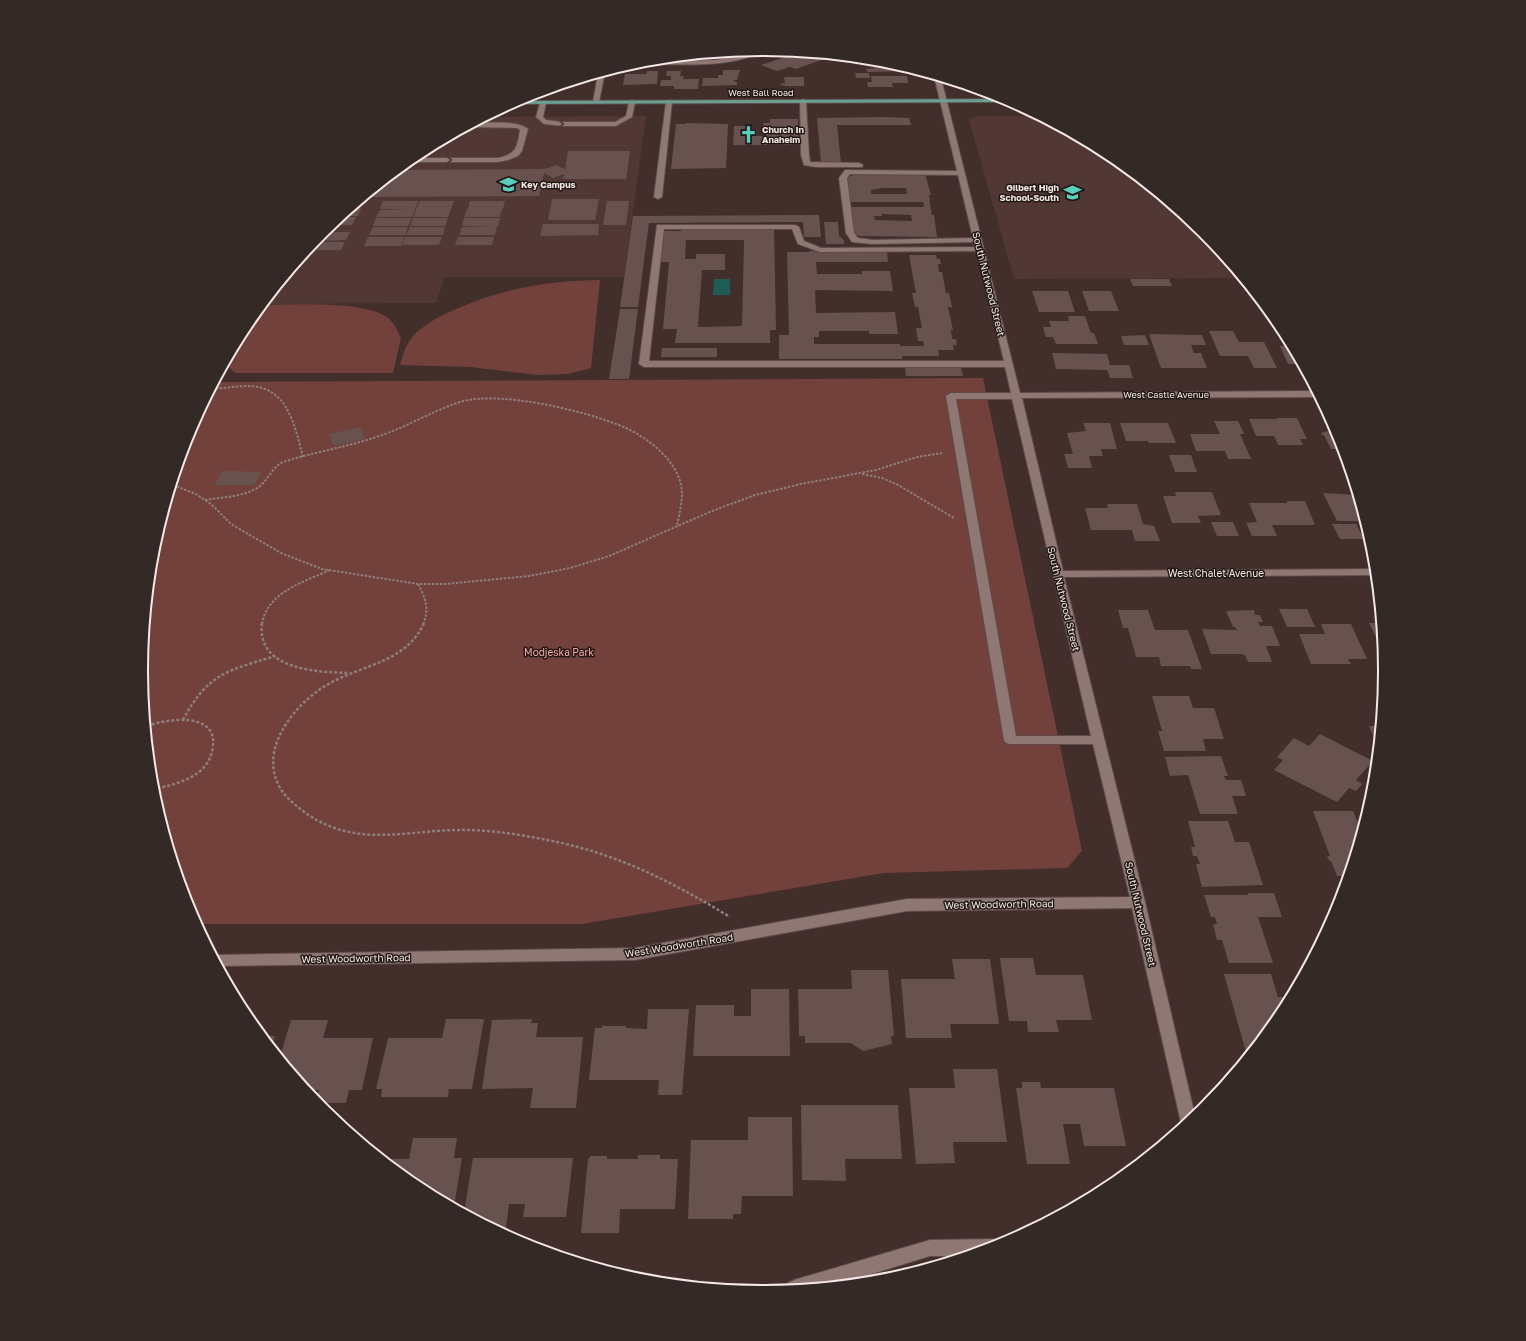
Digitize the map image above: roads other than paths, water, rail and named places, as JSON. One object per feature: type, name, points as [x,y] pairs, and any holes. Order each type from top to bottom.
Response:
[{"type":"main road","name":"West Ball Road","points":[[529,102],[993,101]]},
{"type":"street","points":[[677,62],[714,62],[746,56]]},
{"type":"street","points":[[596,102],[601,78]]},
{"type":"street","name":"South Nutwood Street","points":[[939,82],[944,101],[954,167],[979,245],[1009,364],[1058,574],[1138,902],[1187,1116]]},
{"type":"street","points":[[803,101],[805,155],[807,163],[816,165],[954,167]]},
{"type":"street","points":[[543,102],[539,117],[544,122],[570,124],[616,124],[629,117],[632,102]]},
{"type":"street","points":[[658,197],[669,102]]},
{"type":"street","points":[[422,160],[498,160],[513,157],[518,152],[524,129],[519,126],[480,125]]},
{"type":"street","points":[[954,167],[848,172],[843,178],[850,233],[855,240],[873,242],[979,245]]},
{"type":"street","points":[[979,245],[820,250],[801,242],[795,227],[660,227],[644,364],[1009,364]]},
{"type":"street","name":"West Castle Avenue","points":[[1099,740],[1010,740],[951,396],[1311,394]]},
{"type":"street","name":"West Chalet Avenue","points":[[1058,574],[1369,572]]},
{"type":"street","name":"West Woodworth Road","points":[[221,960],[635,954],[907,905],[1138,902]]},
{"type":"street","points":[[814,1283],[930,1248],[973,1247]]},
{"type":"water","points":[[714,279],[730,279],[730,295],[713,295]]},
{"type":"place","name":"Church In Anaheim","points":[[749,135]]},
{"type":"place","name":"Key Campus","points":[[508,185]]},
{"type":"place","name":"Gilbert High School-South","points":[[1072,193]]},
{"type":"park label","name":"Modjeska Park","points":[[559,652]]}]
